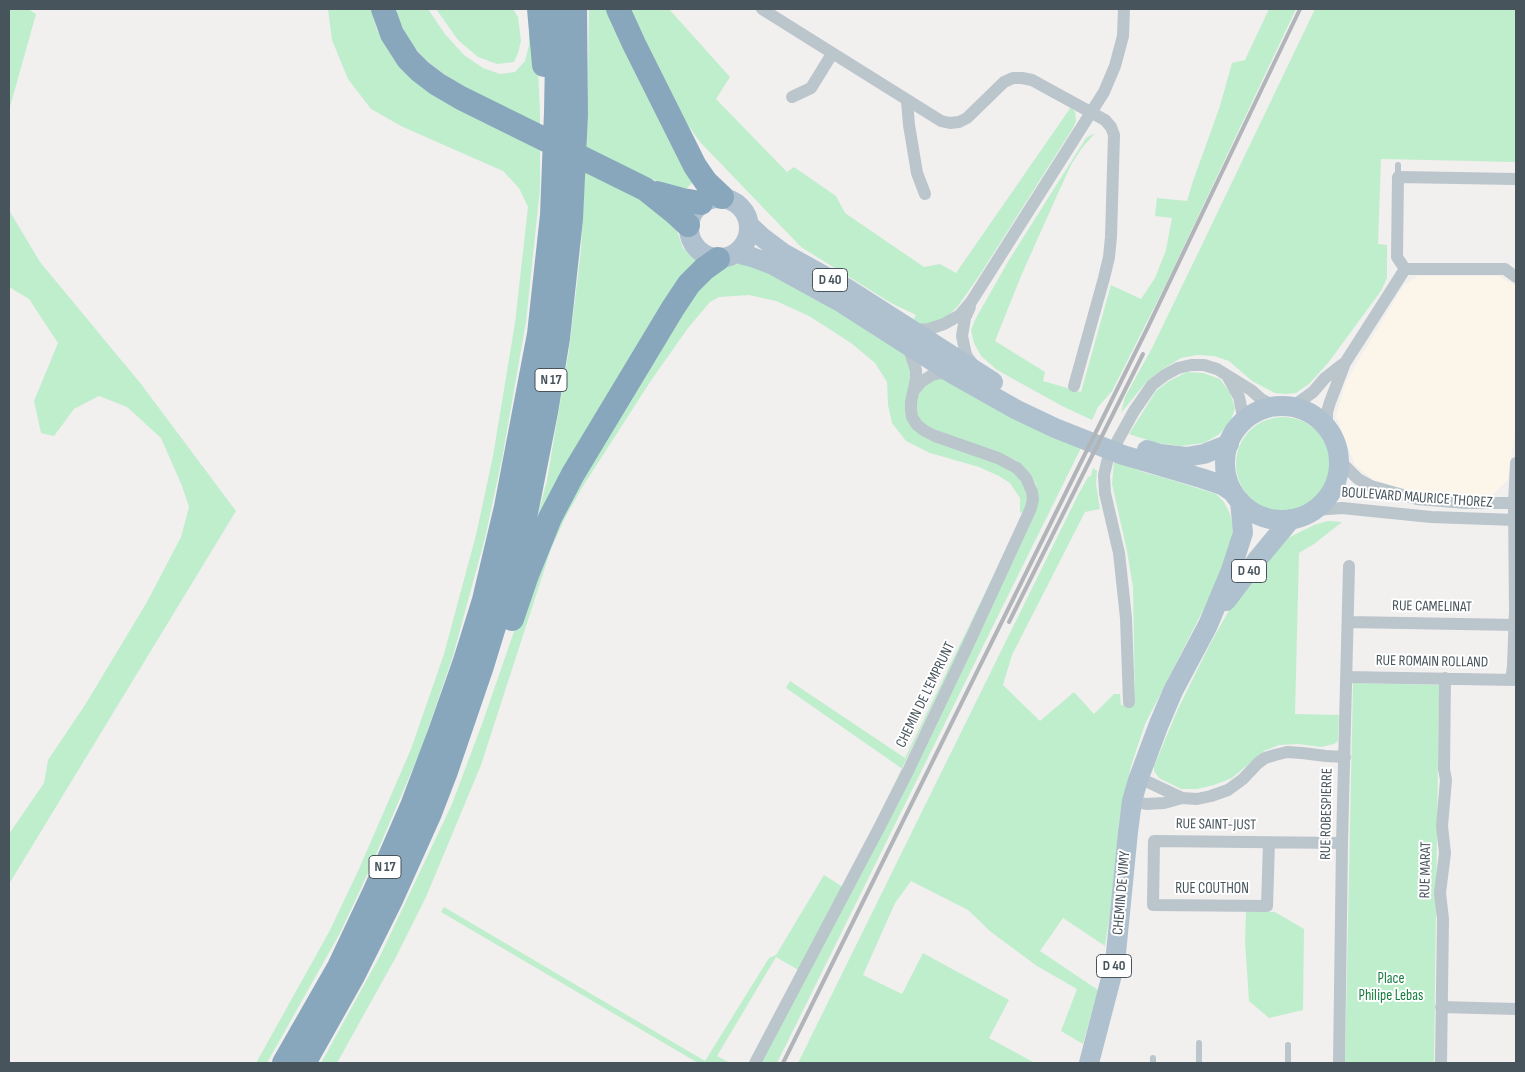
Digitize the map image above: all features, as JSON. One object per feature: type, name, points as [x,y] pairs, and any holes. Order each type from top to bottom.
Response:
[{"type":"highway","points":[[539,9],[545,101],[544,185],[552,215]]},
{"type":"highway","name":"N 17","points":[[284,1063],[339,967],[412,806],[465,662],[484,600],[506,507],[539,334],[552,215],[558,9]]},
{"type":"highway","name":"N 17","points":[[304,1063],[354,974],[390,902],[430,812],[457,739],[501,604],[526,513],[558,338],[571,219],[576,115],[575,9]]},
{"type":"highway","points":[[618,9],[695,166],[706,182],[712,200],[683,200],[645,190]]},
{"type":"highway","points":[[386,13],[392,34],[398,46],[408,60],[420,71],[461,98],[645,190],[675,212],[688,225]]},
{"type":"highway","points":[[457,739],[477,719],[527,575],[550,518],[573,474],[689,284],[704,269],[727,256]]},
{"type":"main road","points":[[712,200],[732,200],[740,206],[746,215],[749,225],[748,236],[744,246],[727,256],[708,257],[693,244],[689,235],[688,225],[692,213],[712,200]]},
{"type":"main road","name":"D 40","points":[[749,225],[783,252],[846,288],[910,337],[953,374],[1017,410],[1079,431],[1222,485],[1237,497],[1243,533],[1231,570],[1208,625],[1173,691],[1138,780]]},
{"type":"main road","name":"D 40","points":[[727,256],[761,260],[792,275],[842,303],[979,373],[1079,431]]},
{"type":"main road","points":[[1284,407],[1306,411],[1317,418],[1327,428],[1337,447],[1339,460],[1334,487],[1315,510],[1291,519],[1277,519],[1251,510],[1237,497],[1229,481],[1226,469],[1226,456],[1234,432],[1244,421],[1255,414],[1284,407]]},
{"type":"main road","name":"D 40","points":[[1125,449],[1186,457],[1204,454],[1229,444]]},
{"type":"main road","name":"D 40","points":[[1208,625],[1291,519]]},
{"type":"main road","name":"CHEMIN DE VIMY","points":[[1089,1063],[1115,963],[1128,832],[1132,801],[1138,780]]},
{"type":"street","points":[[979,373],[966,354],[962,336],[965,318],[972,302],[1104,92],[1115,66],[1123,36],[1124,9]]},
{"type":"street","points":[[766,10],[941,122],[959,122],[967,118],[1004,82],[1013,78],[1022,78],[1032,80],[1105,120],[1111,127],[1114,135],[1111,237],[1104,278],[1074,386]]},
{"type":"street","points":[[792,96],[812,88],[832,54]]},
{"type":"street","points":[[907,101],[917,173],[925,194]]},
{"type":"street","points":[[1405,269],[1396,257],[1398,171],[1516,179]]},
{"type":"street","points":[[1405,269],[1504,269],[1516,276]]},
{"type":"street","points":[[1327,428],[1327,412],[1344,362],[1405,269]]},
{"type":"street","points":[[910,337],[929,328],[944,324],[960,314],[972,302]]},
{"type":"street","name":"CHEMIN DE L'EMPRUNT","points":[[755,1063],[904,779],[1032,508],[1032,492],[1026,478],[1017,468],[998,458],[935,436],[917,425],[912,417],[911,410],[916,370],[911,353],[910,337]]},
{"type":"street","points":[[1129,702],[1126,618],[1120,553],[1105,493],[1104,475],[1108,458],[1134,411],[1152,385],[1178,368],[1204,365],[1217,369],[1251,390],[1261,399],[1284,407],[1313,392],[1325,378],[1344,362]]},
{"type":"street","points":[[914,389],[932,375],[940,373],[953,374]]},
{"type":"street","points":[[1227,375],[1239,397],[1244,421]]},
{"type":"street","name":"BOULEVARD MAURICE THOREZ","points":[[1339,460],[1358,479],[1371,486],[1396,494],[1439,502],[1515,503]]},
{"type":"street","points":[[1513,680],[1516,463]]},
{"type":"street","name":"BOULEVARD MAURICE THOREZ","points":[[1315,510],[1342,508],[1454,518],[1515,520]]},
{"type":"street","name":"RUE ROBESPIERRE","points":[[1339,1063],[1342,843],[1350,566]]},
{"type":"street","name":"RUE CAMELINAT","points":[[1348,622],[1515,625]]},
{"type":"street","name":"RUE ROMAIN ROLLAND","points":[[1346,676],[1513,680]]},
{"type":"street","name":"RUE MARAT","points":[[1441,1063],[1443,919],[1440,894],[1445,853],[1442,826],[1446,780],[1444,769],[1445,678]]},
{"type":"street","points":[[1132,801],[1146,804],[1164,803],[1182,798],[1211,796],[1228,790],[1265,758],[1287,752],[1344,757]]},
{"type":"street","points":[[1138,780],[1148,782],[1182,798]]},
{"type":"street","name":"RUE SAINT-JUST","points":[[1153,905],[1154,841],[1342,843]]},
{"type":"street","name":"RUE COUTHON","points":[[1153,905],[1267,906],[1269,842]]},
{"type":"street","points":[[1441,1007],[1516,1009]]},
{"type":"lane","points":[[1199,1043],[1199,1063]]},
{"type":"lane","points":[[1288,1044],[1288,1063]]},
{"type":"shaded area","points":[[1418,276],[1499,276],[1516,286],[1516,425],[1508,480],[1489,498],[1424,496],[1376,482],[1355,465],[1336,416],[1346,381],[1404,285]]},
{"type":"green space","points":[[9,9],[28,9],[36,14],[10,107],[9,106]]},
{"type":"green space","points":[[328,9],[371,9],[377,30],[394,59],[485,98],[445,75],[425,59],[407,39],[397,16],[397,9],[428,9],[445,34],[464,55],[483,68],[500,74],[515,72],[525,61],[529,45],[529,28],[537,47],[540,112],[540,189],[526,322],[502,459],[485,538],[453,656],[420,752],[340,933],[267,1063],[256,1063],[329,932],[359,869],[411,749],[444,654],[476,535],[493,456],[515,323],[528,207],[519,188],[503,171],[403,127],[371,109],[348,79],[332,40]]},
{"type":"green space","points":[[436,9],[513,9],[518,17],[521,41],[514,62],[497,64],[478,57],[458,40]]},
{"type":"green space","points":[[589,9],[614,9],[694,181],[687,188],[673,189],[613,161],[677,231],[683,248],[696,260],[696,265],[534,530],[547,480],[569,350],[581,249],[587,135]]},
{"type":"green space","points":[[628,9],[669,9],[730,77],[716,99],[787,172],[794,167],[836,196],[845,213],[924,267],[940,264],[956,273],[1071,107],[1075,112],[1076,121],[981,273],[958,306],[945,319],[922,325],[912,322],[916,315],[891,303],[801,247],[700,142],[680,114]]},
{"type":"green space","points":[[1269,9],[1296,9],[1167,282],[1112,391],[1098,407],[1092,420],[1062,406],[997,370],[981,356],[974,343],[971,330],[1009,260],[1086,138],[1095,133],[1072,163],[1021,276],[995,341],[1045,372],[1043,381],[1081,392],[1111,285],[1141,299],[1155,278],[1166,250],[1172,218],[1155,216],[1157,198],[1187,201],[1220,106],[1232,63],[1245,60]]},
{"type":"green space","points":[[1315,9],[1516,9],[1516,162],[1381,159],[1378,244],[1387,245],[1387,278],[1381,291],[1328,363],[1309,384],[1296,393],[1275,393],[1252,381],[1229,361],[1214,356],[1197,355],[1181,358],[1147,381],[1121,413],[1125,397],[1152,348]]},
{"type":"green space","points":[[9,210],[40,262],[141,384],[236,511],[9,884],[9,834],[44,783],[48,760],[85,705],[147,602],[181,537],[189,507],[161,438],[127,407],[99,396],[74,409],[54,436],[41,433],[34,401],[58,343],[29,299],[9,287]]},
{"type":"green space","points":[[749,264],[762,268],[900,348],[907,358],[911,371],[908,419],[1008,467],[1019,477],[1029,500],[1027,509],[1020,513],[1020,498],[1010,483],[999,476],[979,467],[930,453],[906,441],[892,423],[888,405],[887,382],[875,363],[851,343],[809,316],[776,301],[749,295],[719,297],[710,302],[688,328],[650,382],[583,486],[566,516],[551,549],[481,765],[426,897],[396,957],[337,1063],[321,1063],[381,954],[452,804],[518,620],[556,523],[702,280],[726,266]]},
{"type":"green space","points":[[1187,372],[1203,373],[1220,379],[1230,393],[1235,408],[1230,423],[1218,435],[1204,443],[1181,446],[1157,443],[1129,434],[1156,391],[1169,381]]},
{"type":"green space","points":[[945,377],[1081,448],[777,1063],[758,1063],[1037,492],[1036,484],[1028,472],[1016,460],[932,429],[919,421],[915,413],[917,397],[922,388],[930,380]]},
{"type":"green space","points":[[1283,417],[1301,420],[1317,430],[1327,446],[1330,464],[1327,482],[1317,498],[1301,508],[1283,511],[1265,508],[1249,498],[1239,482],[1236,464],[1239,446],[1249,430],[1265,420]]},
{"type":"green space","points":[[1114,461],[1143,472],[1216,494],[1224,502],[1230,514],[1233,527],[1232,540],[1216,585],[1145,724],[1131,766],[1119,821],[1112,898],[1105,946],[1063,918],[1040,951],[1098,990],[1083,1044],[1061,1031],[1077,989],[1037,966],[991,932],[968,910],[911,881],[895,903],[863,975],[902,994],[923,953],[1009,1000],[989,1038],[1035,1063],[798,1063],[1077,497],[1088,477],[1091,476],[1093,468],[1097,471],[1096,485],[1100,509],[1085,512],[1012,655],[1003,685],[1040,721],[1074,692],[1094,714],[1114,694],[1120,694],[1121,705],[1135,704],[1133,587],[1112,484]]},
{"type":"green space","points":[[1328,521],[1342,522],[1299,553],[1295,714],[1339,715],[1338,741],[1321,747],[1298,744],[1279,745],[1264,751],[1232,778],[1197,789],[1181,789],[1159,778],[1154,771],[1154,766],[1178,709],[1210,644],[1236,598],[1282,541],[1314,525]]},
{"type":"green space","points":[[1012,537],[904,770],[786,688],[790,681],[905,758]]},
{"type":"green space","name":"Place Philipe Lebas","points":[[1353,683],[1439,685],[1434,1063],[1345,1063]]},
{"type":"green space","points":[[824,875],[843,887],[800,971],[776,957],[717,1056],[730,1063],[698,1063],[441,912],[444,907],[705,1061],[769,958],[776,955]]},
{"type":"green space","points":[[1246,911],[1275,912],[1304,929],[1303,1010],[1269,1018],[1249,1001],[1245,942]]},
{"type":"railway","points":[[783,1063],[1147,329],[1300,9]]},
{"type":"railway","points":[[1009,622],[1143,354]]}]
